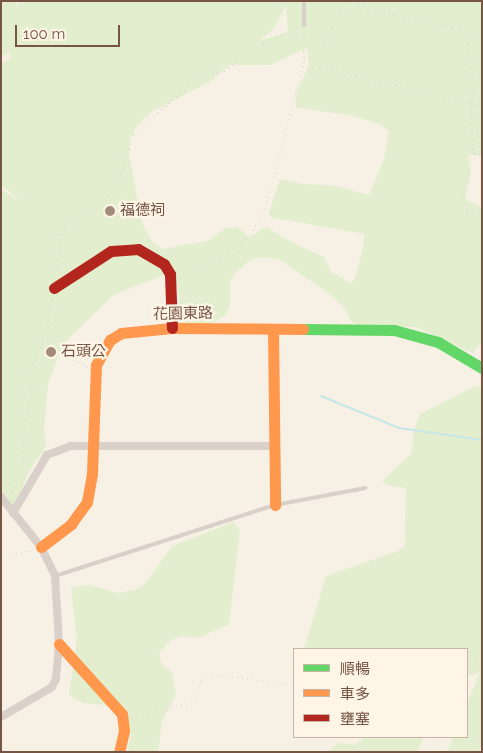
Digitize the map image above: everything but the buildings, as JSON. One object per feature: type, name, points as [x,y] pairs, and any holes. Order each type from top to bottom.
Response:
[{"type":"street","points":[[54,288],[111,251],[138,249],[164,264],[173,286],[172,328]]},
{"type":"street","name":"花園東路","points":[[41,547],[71,524],[87,502],[96,368],[101,353],[110,340],[121,333],[172,328],[394,330],[438,342],[482,368]]},
{"type":"street","points":[[273,329],[276,505]]},
{"type":"street","points":[[13,513],[47,455],[71,446],[274,446]]},
{"type":"street","points":[[1,717],[52,687],[56,679],[59,644],[55,576],[41,547],[13,513],[5,496]]},
{"type":"street","points":[[59,644],[124,718],[119,752]]},
{"type":"lane","points":[[304,1],[304,25]]},
{"type":"lane","points":[[55,576],[276,505],[365,488]]},
{"type":"path","points":[[304,60],[322,51],[344,1]]},
{"type":"path","points":[[349,1],[369,10],[469,33],[468,53],[475,83],[471,104],[473,153],[462,200],[467,209],[482,212]]},
{"type":"path","points":[[5,496],[24,464],[23,434],[31,395],[29,375],[41,342],[54,288],[59,244],[69,218],[104,206],[121,173],[131,136],[146,121],[202,76],[224,71],[262,44],[304,25],[304,60],[288,130],[267,202],[251,235],[243,243],[195,267],[173,286]]},
{"type":"path","points":[[302,67],[322,68],[482,106]]},
{"type":"path","points":[[473,153],[482,156]]},
{"type":"path","points":[[104,206],[124,224],[138,249]]},
{"type":"path","points":[[41,342],[81,366],[96,368]]},
{"type":"path","points":[[1,556],[41,547]]},
{"type":"path","points":[[468,667],[482,661]]},
{"type":"path","points":[[124,718],[194,702],[201,681],[212,674],[293,684]]},
{"type":"green space","points":[[1,1],[15,1],[17,5],[20,1],[482,1],[482,156],[470,154],[468,159],[471,171],[465,199],[482,208],[482,342],[473,353],[416,327],[360,327],[350,320],[346,309],[328,293],[279,259],[261,257],[250,260],[236,272],[230,282],[230,304],[226,315],[206,328],[178,323],[179,293],[174,276],[168,273],[113,295],[63,344],[48,383],[44,430],[46,447],[29,471],[19,497],[12,506],[6,505],[1,488],[1,190],[21,201],[1,185],[1,64],[11,58],[10,53],[1,56]],"holes":[[[286,5],[288,32],[259,41],[273,30]],[[307,48],[309,65],[297,92],[295,103],[297,108],[350,115],[379,124],[389,131],[384,159],[369,195],[331,185],[303,184],[280,179],[269,212],[270,217],[364,234],[364,245],[355,278],[351,283],[331,272],[324,257],[293,243],[268,228],[263,228],[250,237],[237,227],[226,228],[207,241],[163,249],[153,243],[142,223],[129,156],[130,138],[139,123],[153,111],[211,81],[229,65],[270,65]]]},
{"type":"green space","points":[[482,386],[482,744],[479,752],[447,752],[453,738],[468,738],[468,702],[480,672],[468,676],[468,648],[304,648],[326,576],[398,551],[405,546],[406,488],[388,486],[382,481],[412,453],[414,429],[420,414],[473,387]]},
{"type":"green space","points":[[233,522],[240,531],[229,624],[198,638],[182,636],[171,640],[159,653],[162,665],[172,672],[176,695],[162,721],[158,752],[127,752],[131,736],[125,714],[117,706],[83,703],[69,695],[77,639],[71,588],[89,585],[118,593],[135,590],[145,584],[172,546]]},
{"type":"green space","points":[[364,738],[424,738],[417,752],[327,752],[339,743],[356,745]]},
{"type":"waterway","points":[[321,396],[399,428],[482,440]]},
{"type":"traffic: fast","points":[[303,329],[394,330],[438,342],[482,368]]},
{"type":"traffic: slow","points":[[41,547],[71,524],[87,502],[92,474],[96,365],[110,340],[121,333],[172,328],[303,329]]},
{"type":"traffic: slow","points":[[273,329],[275,505]]},
{"type":"traffic: slow","points":[[59,644],[122,714],[124,731],[119,752]]},
{"type":"traffic: jam","points":[[54,288],[111,251],[138,249],[164,264],[170,274],[172,328]]},
{"type":"place","name":"福德祠","points":[[110,211]]},
{"type":"place","name":"石頭公","points":[[51,352]]}]
